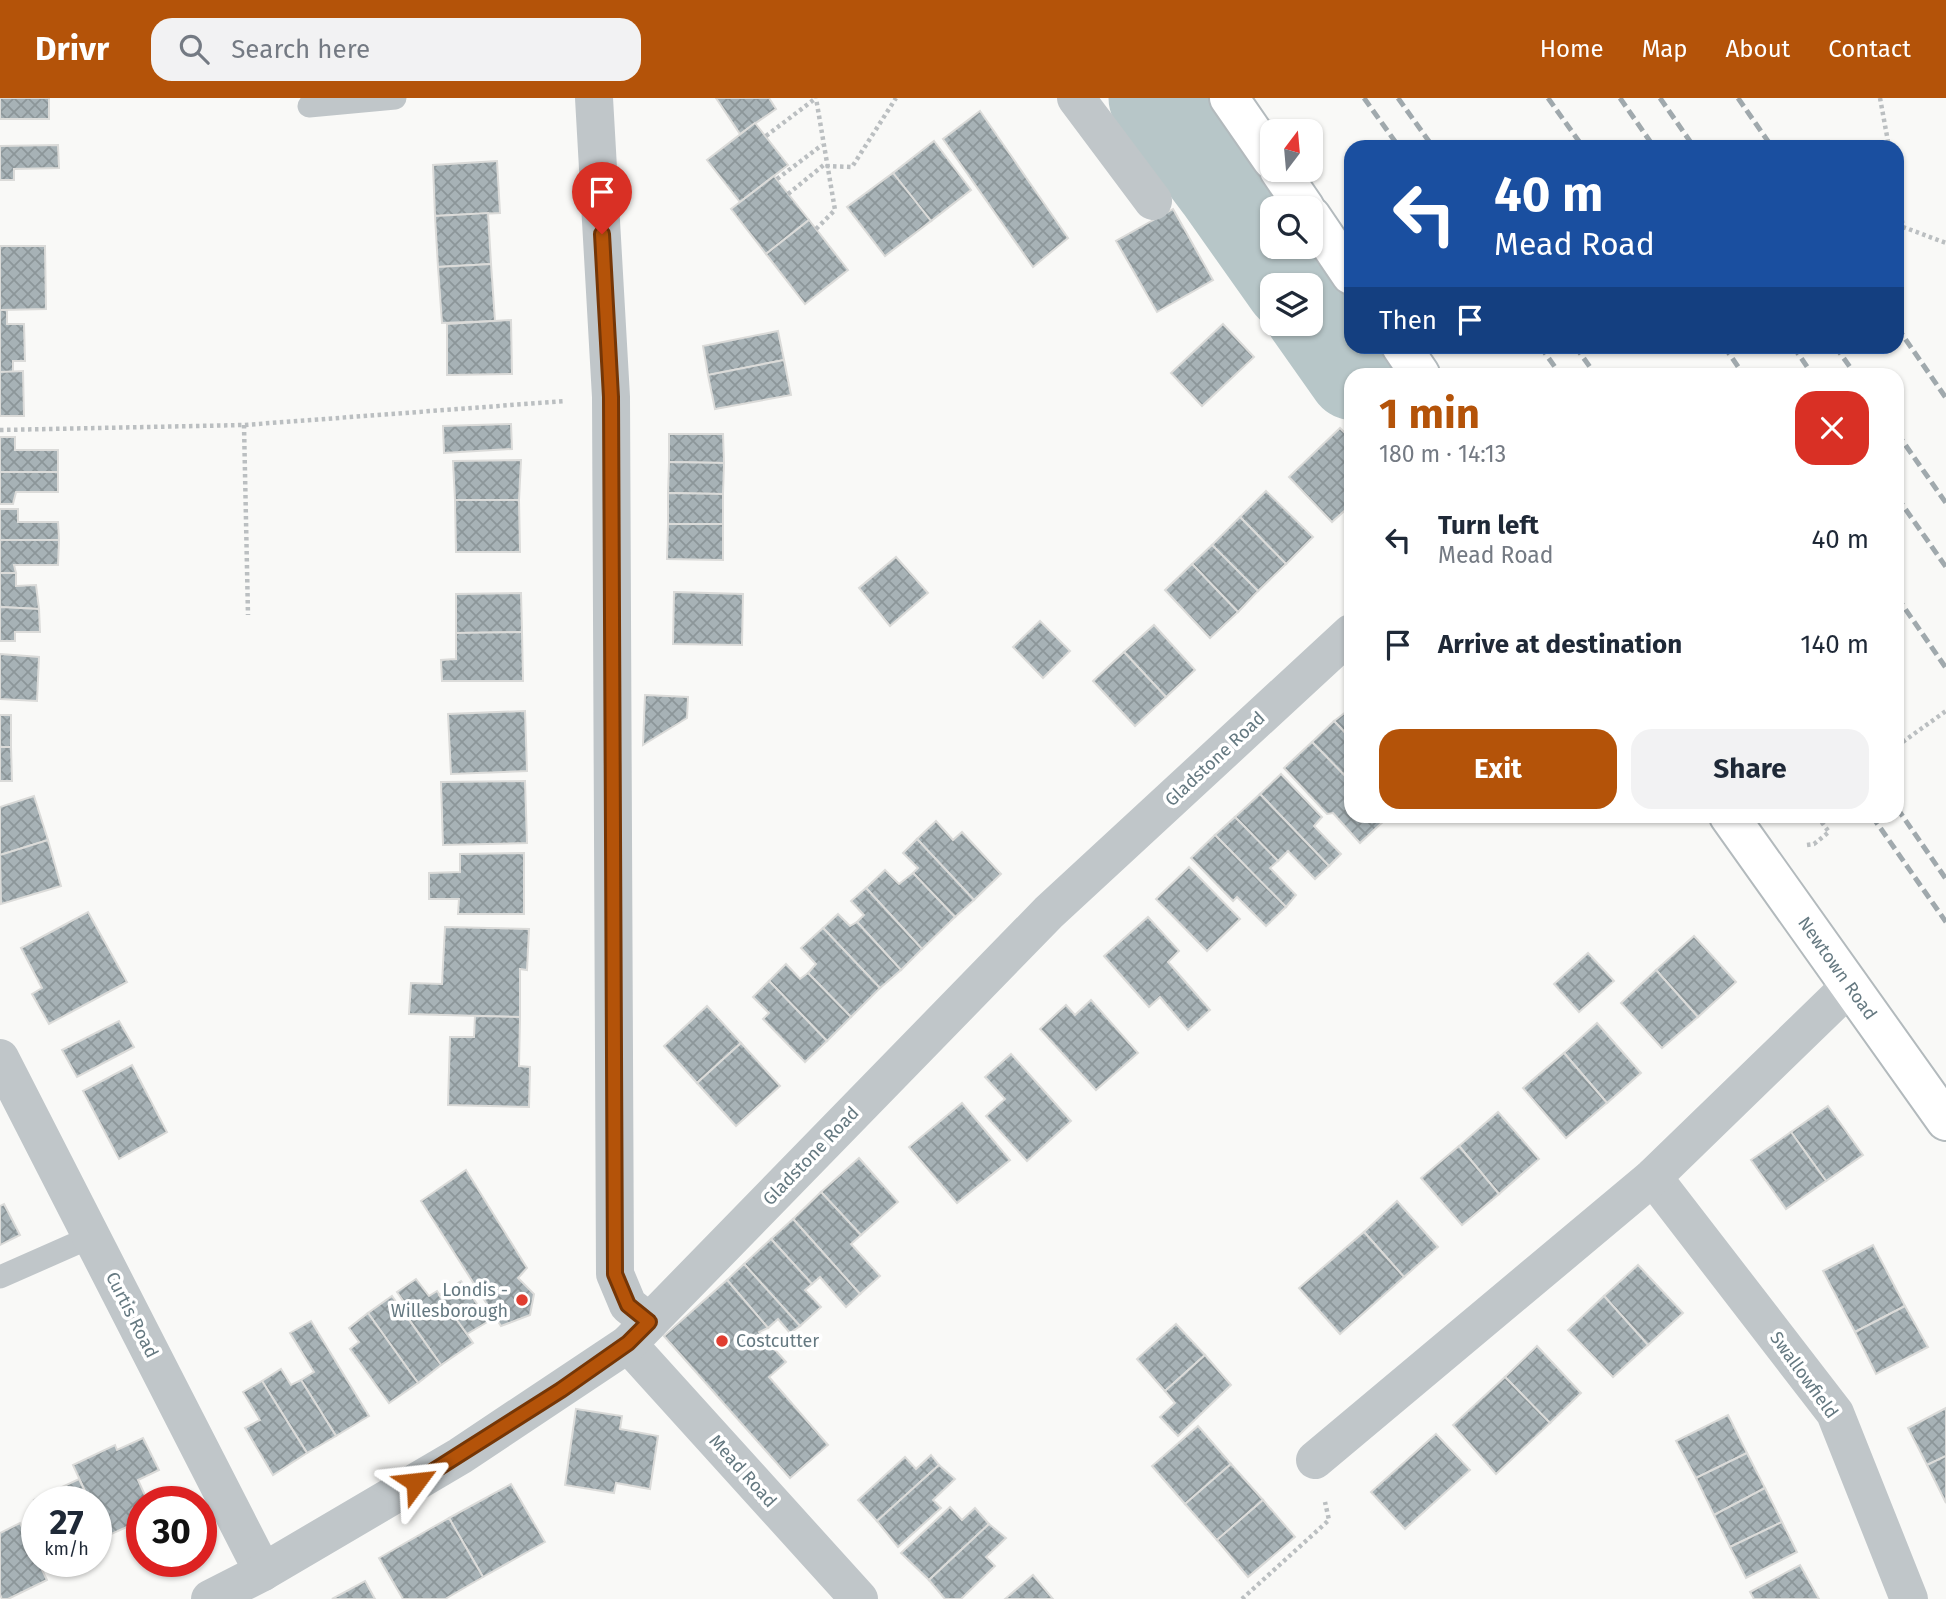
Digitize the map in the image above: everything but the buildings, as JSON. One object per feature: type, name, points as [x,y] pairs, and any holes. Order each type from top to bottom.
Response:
[{"type":"street","name":"Mead Road","points":[[594,98],[611,397],[615,1274],[638,1333],[859,1599]]},
{"type":"street","points":[[1076,98],[1153,201]]},
{"type":"street","points":[[1229,98],[1260,143]]},
{"type":"street","points":[[1323,234],[1344,265]]},
{"type":"street","name":"Gladstone Road","points":[[210,1599],[256,1584],[460,1456],[638,1333],[1049,912],[1344,639]]},
{"type":"street","name":"Newtown Road","points":[[1734,823],[1946,1121]]},
{"type":"street","points":[[1315,1460],[1653,1177],[1850,986]]},
{"type":"street","name":"Curtis Road","points":[[0,1058],[93,1236],[256,1584]]},
{"type":"street","name":"Swallowfield","points":[[1653,1177],[1835,1413],[1909,1599]]},
{"type":"lane","points":[[309,106],[396,98]]},
{"type":"lane","points":[[0,1277],[93,1236]]},
{"type":"path","points":[[766,136],[816,98],[835,210],[816,229]]},
{"type":"path","points":[[788,194],[826,164],[852,167],[897,98]]},
{"type":"path","points":[[1880,98],[1888,140]]},
{"type":"path","points":[[777,179],[823,144]]},
{"type":"path","points":[[1904,227],[1946,243]]},
{"type":"path","points":[[0,430],[244,425],[611,397]]},
{"type":"path","points":[[244,425],[247,615]]},
{"type":"path","points":[[1904,741],[1946,711]]},
{"type":"path","points":[[1814,844],[1829,832],[1822,823]]},
{"type":"path","points":[[1242,1599],[1329,1520],[1315,1460]]},
{"type":"waterway","points":[[1155,98],[1283,273]]},
{"type":"waterway","points":[[1323,330],[1350,368]]},
{"type":"railway","points":[[1364,98],[1394,140]]},
{"type":"railway","points":[[1398,98],[1428,140]]},
{"type":"railway","points":[[1548,98],[1578,140]]},
{"type":"railway","points":[[1620,98],[1649,140]]},
{"type":"railway","points":[[1660,98],[1689,140]]},
{"type":"railway","points":[[1738,98],[1767,140]]},
{"type":"railway","points":[[1904,337],[1946,398]]},
{"type":"railway","points":[[1546,354],[1556,368]]},
{"type":"railway","points":[[1581,354],[1591,368]]},
{"type":"railway","points":[[1729,354],[1739,368]]},
{"type":"railway","points":[[1798,354],[1808,368]]},
{"type":"railway","points":[[1841,354],[1851,368]]},
{"type":"railway","points":[[1904,443],[1946,503]]},
{"type":"railway","points":[[1904,507],[1946,567]]},
{"type":"railway","points":[[1904,607],[1946,668]]},
{"type":"railway","points":[[1904,818],[1946,879]]},
{"type":"railway","points":[[1877,823],[1946,922]]},
{"type":"place","name":"Londis - Willesborough","points":[[522,1300]]},
{"type":"place","name":"Costcutter","points":[[722,1341]]},
{"type":"route","points":[[416,1482],[561,1390],[628,1343],[649,1322],[628,1305],[615,1274],[611,397],[602,234]]}]
